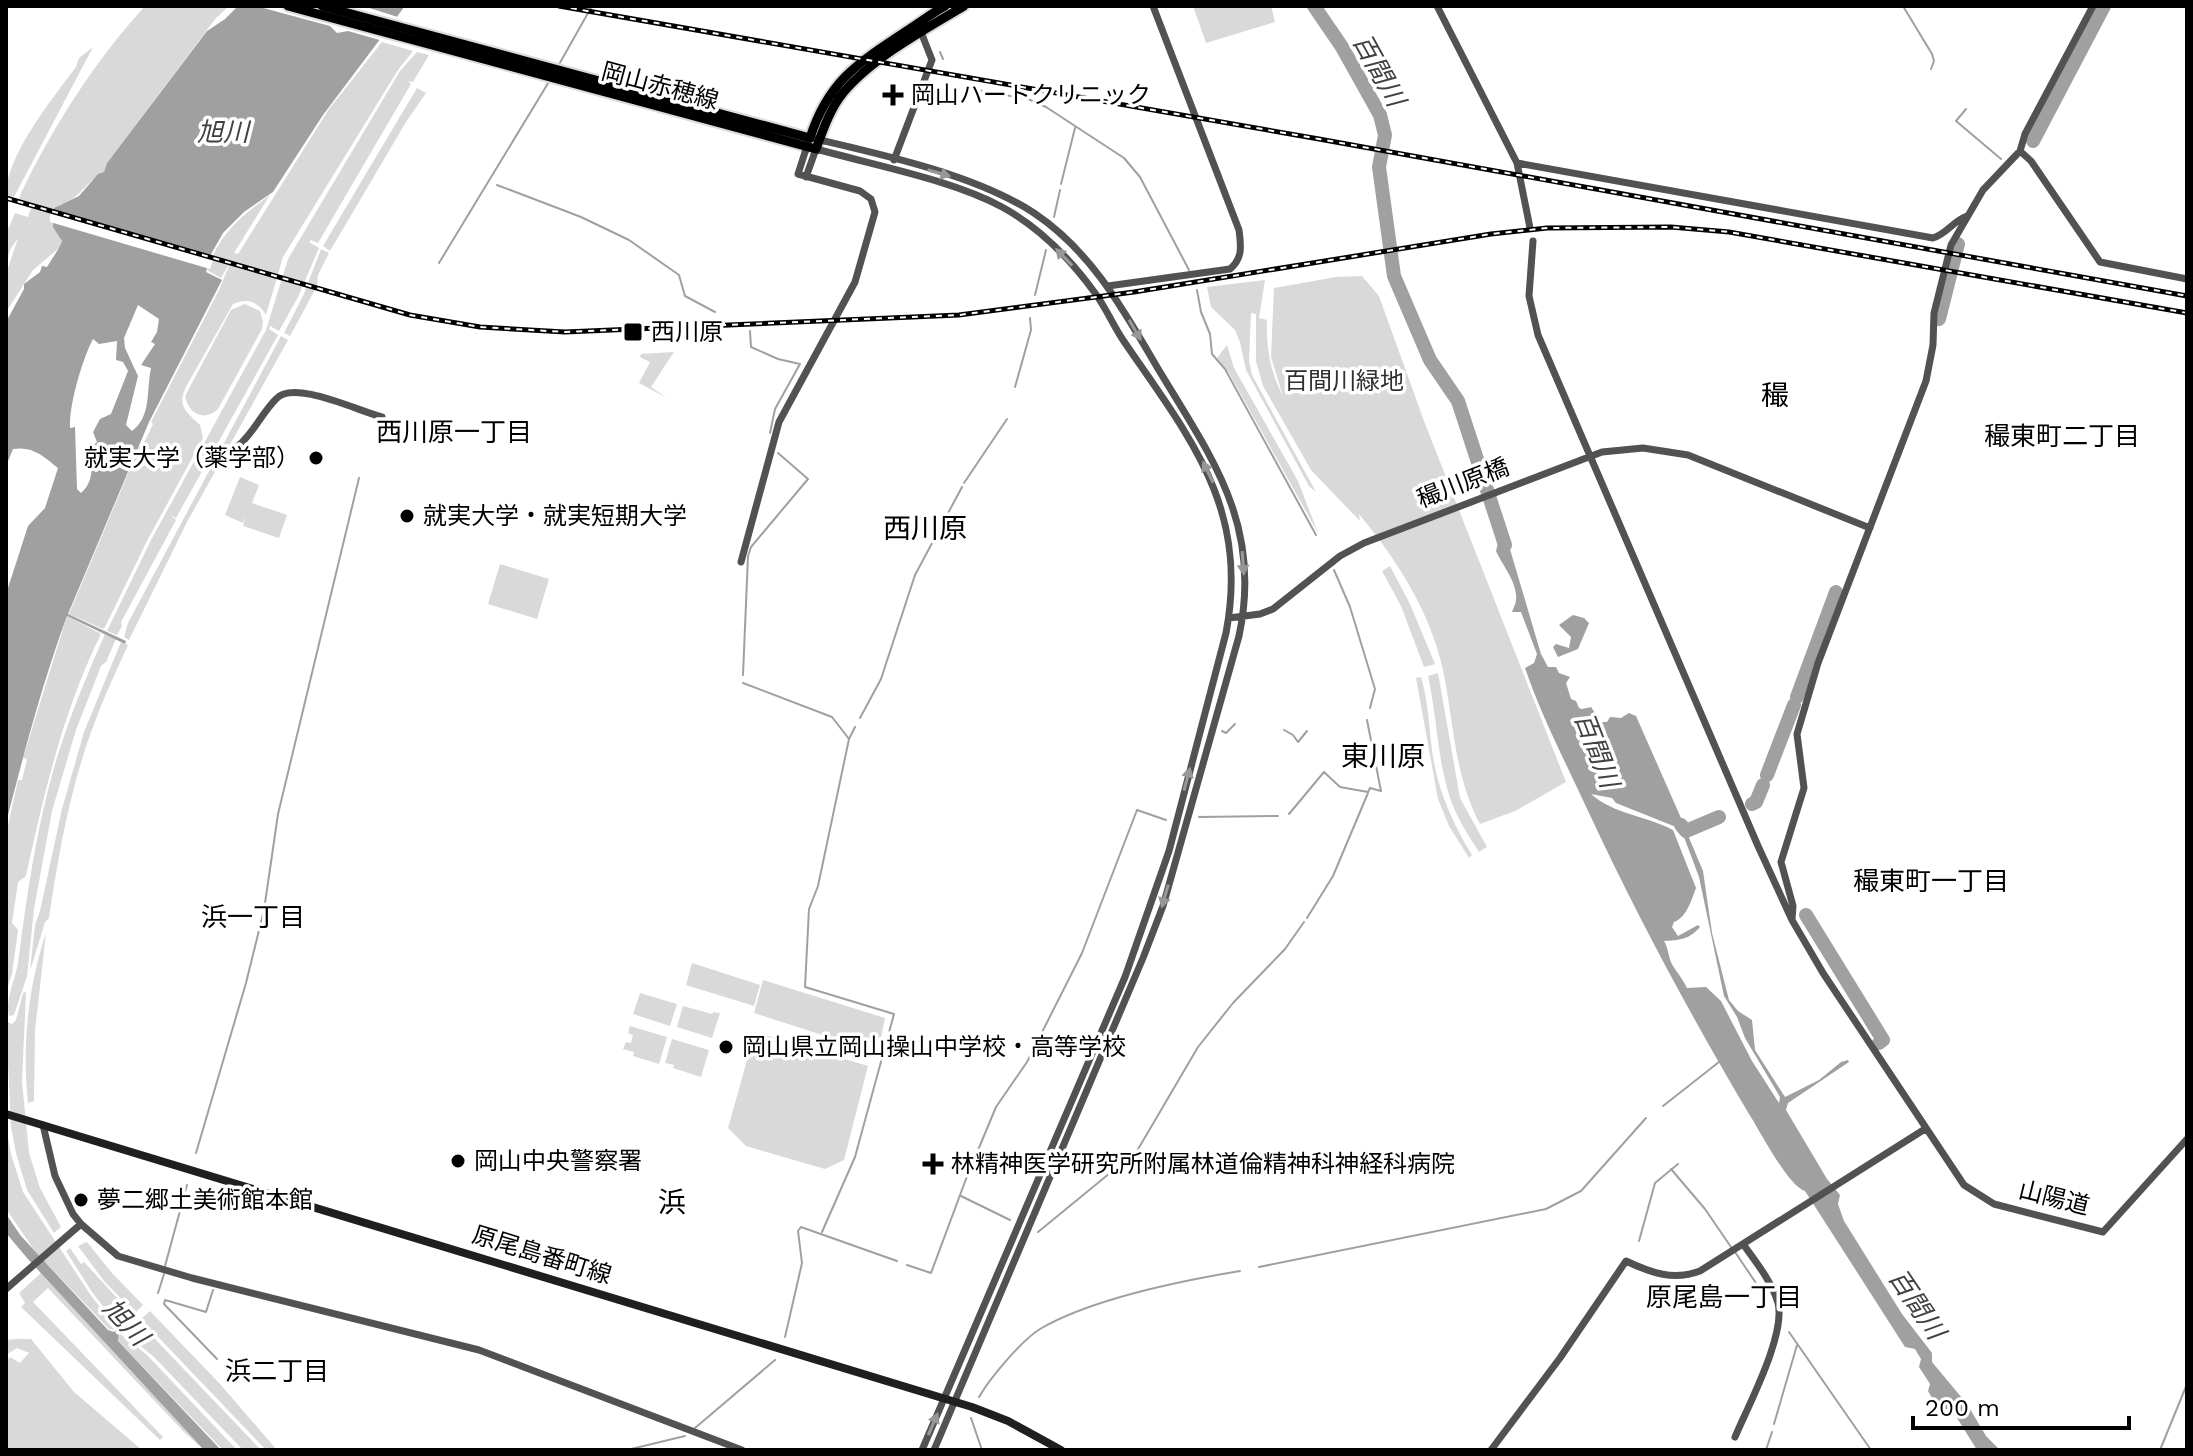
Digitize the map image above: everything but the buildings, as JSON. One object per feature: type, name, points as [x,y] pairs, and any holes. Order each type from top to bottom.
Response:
[{"type":"main road","name":"岡山赤穂線","points":[[288,6],[450,45]]},
{"type":"main road","name":"岡山赤穂線","points":[[322,6],[450,45],[813,144]]},
{"type":"main road","points":[[813,144],[848,87],[945,6]]},
{"type":"main road","points":[[920,29],[964,6]]},
{"type":"main road","name":"原尾島番町線","points":[[6,1114],[944,1398],[1008,1421],[1061,1450]]},
{"type":"street","points":[[1108,286],[1230,269],[1237,263],[1240,254],[1239,230],[1153,6]]},
{"type":"street","points":[[1437,6],[1517,163],[1530,228]]},
{"type":"street","points":[[1792,920],[1793,906],[1781,862],[1804,788],[1797,734],[1818,663],[1926,381],[1933,345],[1934,313],[1951,245],[1983,190],[2020,151],[2025,134],[2093,6]]},
{"type":"street","points":[[894,160],[932,60],[920,29]]},
{"type":"street","points":[[813,144],[894,160],[977,185],[1031,211],[1074,245],[1108,286],[1201,436],[1225,487],[1243,554],[1243,617],[1163,906],[934,1450]]},
{"type":"street","points":[[741,562],[779,422],[855,282],[875,212],[871,199],[860,191],[802,176],[813,144]]},
{"type":"street","points":[[813,144],[991,202],[1026,222],[1047,240],[1085,279],[1190,438],[1213,482],[1228,536],[1229,618],[1169,851],[1136,950],[922,1450]]},
{"type":"street","points":[[2020,151],[2031,161],[2100,262],[2187,279]]},
{"type":"street","points":[[1517,163],[1933,238],[1967,216]]},
{"type":"street","points":[[1491,1450],[1560,1358],[1626,1261],[1667,1275],[1694,1273],[1925,1129],[1792,920],[1534,323],[1529,296],[1533,241]]},
{"type":"street","points":[[237,447],[254,431],[278,395],[289,391],[303,392],[382,417]]},
{"type":"street","name":"穝川原橋","points":[[1229,618],[1273,609],[1334,560],[1364,543],[1590,456],[1629,449],[1672,451],[1704,461],[1870,528]]},
{"type":"street","points":[[40,1124],[56,1181],[81,1224],[118,1256],[479,1350],[742,1450]]},
{"type":"street","name":"山陽道","points":[[1925,1129],[1964,1185],[1994,1204],[2103,1232],[2187,1139]]},
{"type":"street","points":[[8,1287],[81,1224]]},
{"type":"street","points":[[1735,1437],[1779,1322],[1775,1293],[1740,1247]]},
{"type":"green space","points":[[145,6],[229,6],[216,18],[107,163],[104,173],[59,205],[62,241],[59,248],[33,270],[6,312],[6,274],[18,238],[10,250],[6,265],[6,234],[15,213],[28,217],[33,203],[19,199],[22,191],[77,94]]},
{"type":"green space","points":[[1193,6],[1271,6],[1275,22],[1206,43]]},
{"type":"green space","points":[[382,42],[413,51],[398,70],[283,257],[266,315],[252,302],[233,304],[187,385],[183,403],[200,425],[203,438],[105,627],[103,629],[69,614],[140,445],[143,445],[153,424],[151,422],[231,261],[221,278],[207,270],[218,246],[240,219],[270,195],[234,253],[238,254],[329,109]]},
{"type":"green space","points":[[93,47],[14,197],[6,195],[14,163],[32,128],[76,67],[79,58]]},
{"type":"green space","points":[[417,52],[429,55],[413,82],[408,81],[411,84],[318,243],[309,242],[319,248],[298,297],[279,331],[270,326],[269,329],[278,335],[176,518],[170,515],[176,520],[117,635],[107,631],[151,540],[266,330],[288,259],[400,71]]},
{"type":"green space","points":[[417,88],[426,93],[330,251],[323,246]]},
{"type":"green space","points":[[321,249],[329,253],[318,275],[317,286],[290,336],[284,333],[303,296]]},
{"type":"green space","name":"百間川緑地","points":[[1362,276],[1379,296],[1424,421],[1566,782],[1515,811],[1480,824],[1465,787],[1443,670],[1421,607],[1399,568],[1359,514],[1360,521],[1311,470],[1263,386],[1256,361],[1256,314],[1251,313],[1249,361],[1252,375],[1316,492],[1309,486],[1246,370],[1235,330],[1211,307],[1207,287],[1265,280],[1259,318],[1267,320],[1270,359],[1283,396],[1271,357],[1274,288],[1336,277]]},
{"type":"green space","points":[[245,304],[260,311],[262,329],[218,409],[208,415],[198,414],[185,396],[231,310]]},
{"type":"green space","points":[[281,336],[288,340],[186,524],[129,640],[124,637],[128,623]]},
{"type":"green space","points":[[1227,345],[1234,368],[1298,481],[1318,533],[1229,373],[1217,358]]},
{"type":"green space","points":[[674,352],[651,387],[667,398],[639,383],[650,362],[640,357],[641,354]]},
{"type":"green space","points":[[240,477],[259,485],[252,503],[287,515],[279,538],[243,526],[246,516],[243,523],[225,515]]},
{"type":"green space","points":[[500,564],[549,579],[537,619],[488,604]]},
{"type":"green space","points":[[1390,566],[1435,664],[1424,667],[1401,606],[1382,571]]},
{"type":"green space","points":[[67,616],[101,634],[65,723],[26,876],[18,882],[12,923],[18,930],[12,974],[6,992],[6,834],[18,780],[22,780],[27,759],[23,758]]},
{"type":"green space","points":[[105,634],[116,639],[106,662],[101,666],[76,730],[52,811],[34,909],[27,976],[14,1015],[9,1016],[9,996],[18,963],[30,877],[48,791],[69,723]]},
{"type":"green space","points":[[121,642],[128,645],[87,743],[62,842],[49,918],[45,922],[30,971],[35,925],[62,809],[84,732]]},
{"type":"green space","points":[[1438,673],[1460,798],[1487,847],[1479,852],[1456,812],[1446,783],[1428,676]]},
{"type":"green space","points":[[1421,677],[1439,783],[1453,820],[1472,855],[1469,858],[1449,826],[1438,799],[1416,678]]},
{"type":"green space","points":[[46,933],[35,1031],[34,1101],[28,1103],[28,1017]]},
{"type":"green space","points":[[692,963],[760,985],[754,1006],[686,985]]},
{"type":"green space","points":[[763,980],[885,1018],[878,1053],[754,1013]]},
{"type":"green space","points":[[26,992],[22,1082],[29,1153],[40,1188],[61,1227],[54,1233],[27,1190],[11,1127],[6,1021],[12,1024],[16,1020],[23,993]]},
{"type":"green space","points":[[640,993],[677,1004],[670,1026],[633,1014]]},
{"type":"green space","points":[[683,1006],[712,1014],[720,1013],[712,1038],[677,1027]]},
{"type":"green space","points":[[630,1026],[667,1037],[659,1064],[633,1056],[634,1052],[623,1049],[626,1042],[631,1043],[633,1035],[628,1033]]},
{"type":"green space","points":[[755,1032],[868,1066],[844,1160],[825,1169],[746,1146],[728,1128]]},
{"type":"green space","points":[[672,1039],[709,1050],[701,1077],[665,1063]]},
{"type":"green space","points":[[6,1127],[23,1192],[117,1330],[109,1329],[35,1251],[6,1209]]},
{"type":"green space","points":[[87,1242],[143,1305],[135,1313],[104,1281],[78,1246]]},
{"type":"green space","points":[[70,1248],[81,1264],[84,1262],[132,1314],[119,1327],[66,1251]]},
{"type":"green space","points":[[41,1273],[204,1450],[48,1288],[33,1302],[163,1437],[160,1440],[21,1307],[25,1303],[19,1293]]},
{"type":"green space","points":[[150,1311],[220,1384],[277,1450],[266,1450],[141,1319]]},
{"type":"green space","points":[[135,1318],[261,1450],[243,1450],[155,1358],[122,1330]]},
{"type":"green space","points":[[119,1333],[147,1355],[237,1450],[223,1450],[118,1341]]},
{"type":"green space","points":[[31,1339],[74,1392],[142,1450],[6,1450],[6,1361],[10,1357],[20,1363],[29,1353],[17,1348],[6,1355],[6,1340]]},
{"type":"water","name":"旭川","points":[[238,6],[405,6],[323,115],[273,192],[244,212],[223,233],[210,256],[206,272],[222,280],[149,422],[68,614],[126,641],[125,644],[67,616],[41,693],[6,823],[6,594],[28,526],[45,508],[58,468],[37,453],[20,448],[13,449],[6,466],[6,322],[24,284],[40,272],[42,266],[47,267],[61,244],[53,227],[54,208],[79,196],[98,174],[104,172],[107,163],[207,31]],"holes":[[[138,305],[159,319],[151,342],[155,344],[141,365],[151,368],[145,411],[132,431],[126,425],[138,376],[125,348],[124,338]],[[93,339],[99,344],[117,341],[116,360],[123,362],[128,371],[111,414],[100,419],[93,432],[97,442],[90,448],[90,478],[81,493],[77,489],[75,427],[70,428],[70,418],[77,383]]]},
{"type":"water","points":[[1497,528],[1504,529],[1541,654],[1548,667],[1556,667],[1559,673],[1570,677],[1566,683],[1571,699],[1576,701],[1579,708],[1591,707],[1601,722],[1629,713],[1636,716],[1685,827],[1695,824],[1697,828],[1687,833],[1703,871],[1712,933],[1729,1000],[1752,1020],[1755,1050],[1785,1097],[1819,1080],[1848,1060],[1788,1103],[1786,1110],[1840,1195],[1838,1204],[1844,1221],[1902,1314],[1932,1353],[1932,1362],[1967,1404],[1986,1436],[2000,1450],[1977,1450],[1952,1410],[1938,1408],[1928,1391],[1930,1384],[1919,1367],[1921,1359],[1915,1349],[1905,1347],[1805,1191],[1798,1187],[1775,1157],[1686,1003],[1607,851],[1539,705],[1525,668],[1534,663],[1537,654],[1521,612],[1512,612],[1516,594],[1496,551],[1499,539]],"holes":[[[1591,794],[1612,798],[1616,803],[1681,829],[1699,877],[1724,996],[1780,1097],[1779,1103],[1752,1061],[1721,1001],[1706,987],[1687,988],[1671,963],[1664,941],[1688,937],[1700,927],[1698,925],[1678,936],[1672,927],[1685,912],[1696,888],[1673,830],[1609,806]]]},
{"type":"water","points":[[1573,615],[1589,623],[1578,649],[1558,657],[1553,647],[1556,644],[1569,648],[1571,637],[1559,625]]},
{"type":"water","name":"旭川","points":[[6,1214],[21,1236],[108,1330],[114,1332],[132,1314],[135,1318],[119,1333],[118,1341],[221,1450],[204,1450],[27,1258],[6,1233]]},
{"type":"pier","points":[[256,6],[363,6],[401,18],[383,41],[348,31],[337,33],[330,26]]},
{"type":"pier","points":[[50,209],[214,257],[210,269],[50,222]]},
{"type":"waterway","points":[[557,68],[592,6]]},
{"type":"waterway","name":"百間川","points":[[1314,6],[1342,47],[1380,115],[1385,135],[1379,167],[1394,276],[1430,360],[1458,401],[1505,545]]},
{"type":"waterway","points":[[1903,6],[1932,54],[1934,61],[1931,69]]},
{"type":"waterway","points":[[2033,141],[2104,6]]},
{"type":"waterway","points":[[940,52],[943,59]]},
{"type":"waterway","points":[[439,263],[550,80]]},
{"type":"waterway","points":[[971,89],[1028,99],[1046,107],[1124,158],[1140,177],[1189,270]]},
{"type":"waterway","points":[[1966,109],[1956,121],[2001,159]]},
{"type":"waterway","points":[[1061,184],[1075,128]]},
{"type":"waterway","points":[[497,185],[581,217],[629,240],[679,275],[685,296],[715,312]]},
{"type":"waterway","points":[[1054,217],[1060,190]]},
{"type":"waterway","points":[[1939,319],[1958,244]]},
{"type":"waterway","points":[[1035,295],[1046,250]]},
{"type":"waterway","points":[[1197,290],[1210,334],[1212,354],[1225,369],[1316,535]]},
{"type":"waterway","points":[[1015,387],[1031,330],[1030,318]]},
{"type":"waterway","points":[[750,331],[751,347],[778,359],[800,364],[775,409],[770,433]]},
{"type":"waterway","points":[[964,483],[1007,419]]},
{"type":"waterway","points":[[743,675],[748,556],[751,547],[808,479],[778,453]]},
{"type":"waterway","points":[[196,1153],[264,910],[278,814],[359,478]]},
{"type":"waterway","points":[[860,718],[881,679],[915,575],[962,487]]},
{"type":"waterway","points":[[1334,570],[1350,607],[1375,689],[1370,708]]},
{"type":"waterway","points":[[1797,697],[1836,592]]},
{"type":"waterway","points":[[743,683],[832,717],[849,739],[818,886],[809,909],[805,987],[894,1014],[855,1157],[822,1232]]},
{"type":"waterway","points":[[1767,775],[1794,705]]},
{"type":"waterway","points":[[1289,814],[1324,772],[1340,787],[1381,791],[1367,720]]},
{"type":"waterway","points":[[1222,731],[1226,733],[1235,724]]},
{"type":"waterway","points":[[849,739],[855,727]]},
{"type":"waterway","points":[[1284,730],[1298,742],[1307,731]]},
{"type":"waterway","points":[[1752,804],[1756,802],[1763,785]]},
{"type":"waterway","points":[[1307,918],[1333,876],[1368,793]]},
{"type":"waterway","points":[[907,1265],[931,1273],[996,1107],[1027,1062],[1082,953],[1137,810],[1166,820]]},
{"type":"waterway","points":[[1199,817],[1278,816]]},
{"type":"waterway","points":[[1681,825],[1686,831],[1719,817]]},
{"type":"waterway","points":[[1806,915],[1883,1040],[1879,1043]]},
{"type":"waterway","points":[[1137,1151],[1198,1047],[1233,1003],[1285,949],[1304,922]]},
{"type":"waterway","points":[[1663,1106],[1719,1062]]},
{"type":"waterway","points":[[1259,1267],[1546,1209],[1581,1191],[1646,1118]]},
{"type":"waterway","points":[[1639,1241],[1655,1183],[1678,1164]]},
{"type":"waterway","points":[[1671,1169],[1705,1209],[1731,1247]]},
{"type":"waterway","points":[[1038,1232],[1110,1173]]},
{"type":"waterway","points":[[165,1266],[187,1185]]},
{"type":"waterway","points":[[961,1196],[1010,1220]]},
{"type":"waterway","points":[[785,1337],[802,1263],[798,1231],[801,1227],[897,1261]]},
{"type":"waterway","points":[[1735,1252],[1762,1292]]},
{"type":"waterway","points":[[979,1397],[1024,1342],[1061,1318],[1137,1292],[1240,1271]]},
{"type":"waterway","points":[[158,1293],[164,1274]]},
{"type":"waterway","points":[[164,1304],[165,1300],[206,1312],[213,1290]]},
{"type":"waterway","points":[[164,1304],[217,1359]]},
{"type":"waterway","points":[[1789,1332],[1871,1450]]},
{"type":"waterway","points":[[1774,1424],[1797,1345]]},
{"type":"waterway","points":[[695,1428],[775,1360]]},
{"type":"waterway","points":[[224,1366],[231,1371]]},
{"type":"waterway","points":[[2160,1450],[2187,1384]]},
{"type":"waterway","points":[[971,1418],[982,1450]]},
{"type":"waterway","points":[[1766,1450],[1772,1432]]},
{"type":"waterway","points":[[627,1450],[685,1436]]},
{"type":"railway","points":[[559,6],[2187,296]]},
{"type":"railway","points":[[6,198],[410,315],[480,327],[565,332],[959,315],[1134,292],[1491,234],[1547,228],[1671,227],[1729,232],[2187,313]]},
{"type":"place","name":"岡山ハートクリニック","points":[[893,95]]},
{"type":"place","name":"西川原","points":[[633,332]]},
{"type":"place","name":"就実大学（薬学部）","points":[[316,458]]},
{"type":"place","name":"就実大学・就実短期大学","points":[[407,516]]},
{"type":"place","name":"岡山県立岡山操山中学校・高等学校","points":[[726,1047]]},
{"type":"place","name":"岡山中央警察署","points":[[458,1161]]},
{"type":"place","name":"林精神医学研究所附属林道倫精神科神経科病院","points":[[933,1164]]},
{"type":"place","name":"夢二郷土美術館本館","points":[[81,1200]]},
{"type":"district","name":"穝","points":[[1775,395]]},
{"type":"district","name":"西川原一丁目","points":[[454,432]]},
{"type":"district","name":"穝東町二丁目","points":[[2062,436]]},
{"type":"district","name":"西川原","points":[[925,528]]},
{"type":"district","name":"東川原","points":[[1383,756]]},
{"type":"district","name":"穝東町一丁目","points":[[1931,881]]},
{"type":"district","name":"浜一丁目","points":[[253,917]]},
{"type":"district","name":"浜","points":[[672,1202]]},
{"type":"district","name":"原尾島一丁目","points":[[1724,1297]]},
{"type":"district","name":"浜二丁目","points":[[277,1371]]}]
